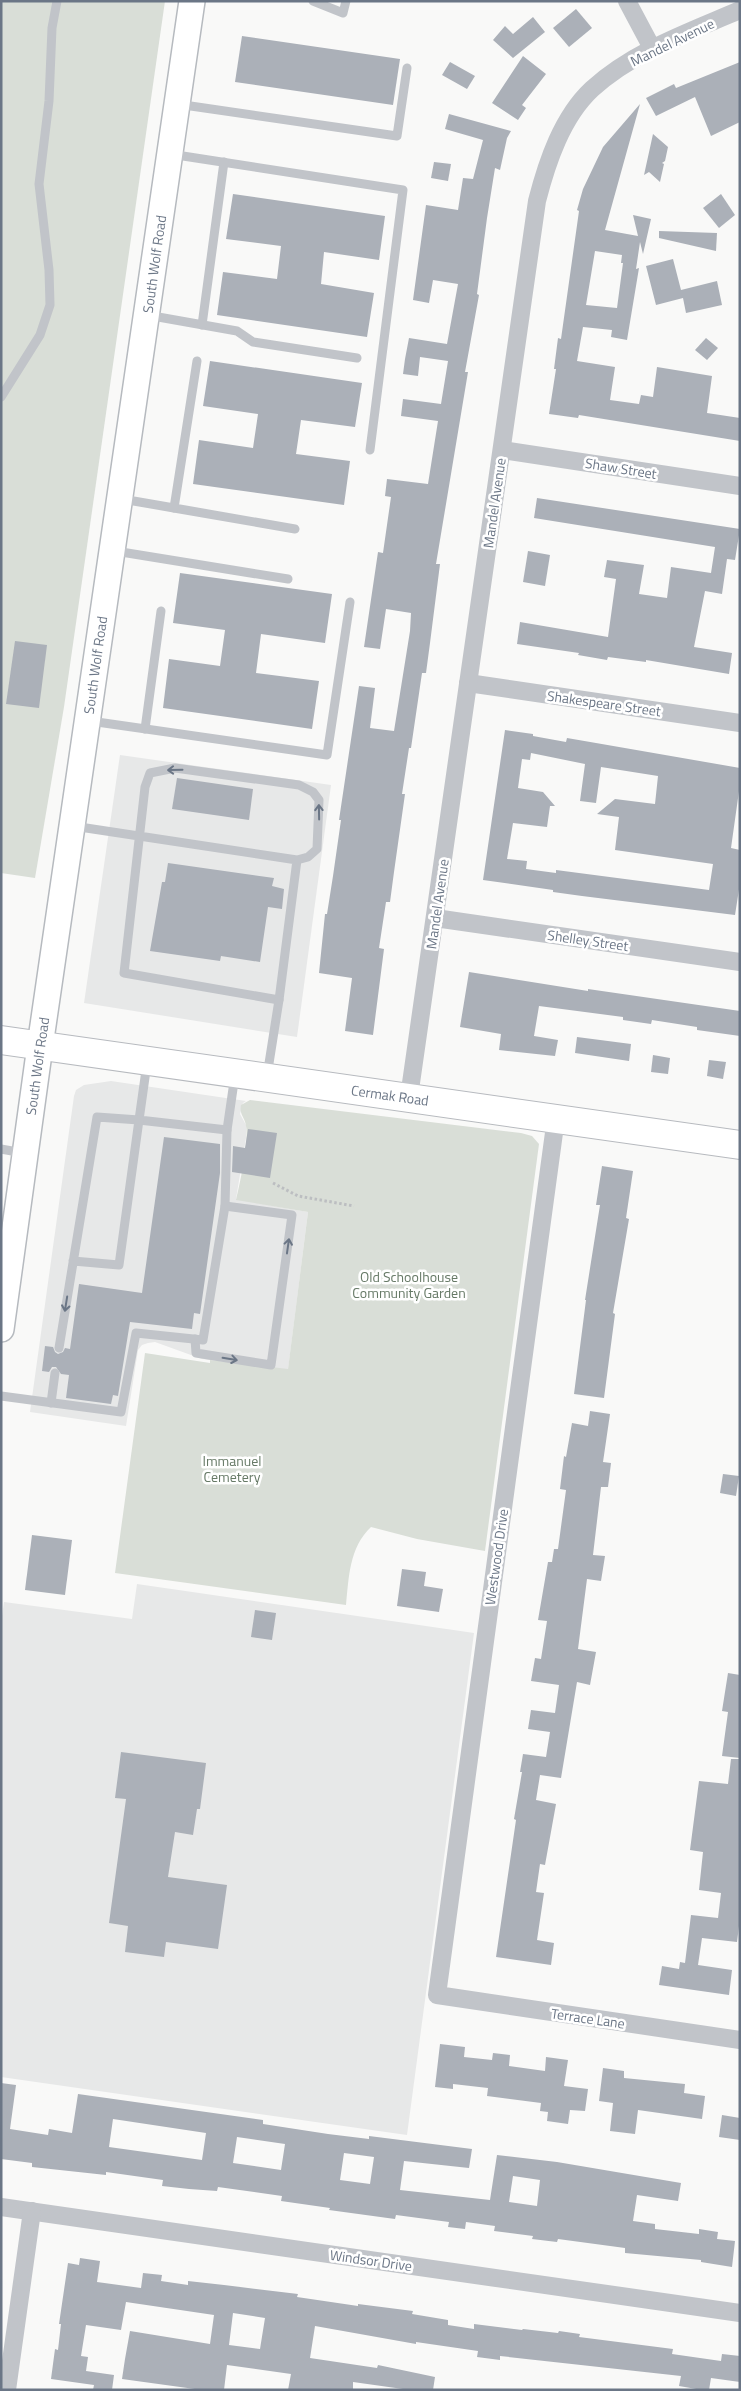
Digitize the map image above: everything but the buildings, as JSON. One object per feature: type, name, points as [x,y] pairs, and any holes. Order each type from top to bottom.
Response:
[{"type":"main road","name":"South Wolf Road","points":[[1,1330],[13,1151],[40,1046],[192,1]]},
{"type":"main road","name":"Cermak Road","points":[[1,1040],[740,1145]]},
{"type":"street","points":[[627,1],[652,48]]},
{"type":"street","name":"Mandel Avenue","points":[[409,1097],[537,201],[544,173],[571,116],[591,90],[620,67],[652,48],[740,10]]},
{"type":"street","name":"Shaw Street","points":[[502,450],[740,486]]},
{"type":"street","name":"Shakespeare Street","points":[[468,683],[740,723]]},
{"type":"street","name":"Shelley Street","points":[[435,918],[740,962]]},
{"type":"street","name":"Westwood Drive","points":[[437,1995],[556,1118]]},
{"type":"street","name":"Terrace Lane","points":[[437,1995],[740,2040]]},
{"type":"street","name":"Windsor Drive","points":[[1,2207],[740,2313]]},
{"type":"street","points":[[7,2390],[32,2211]]},
{"type":"lane","points":[[1,397],[40,335],[50,304],[50,278],[39,184],[49,101],[52,28],[57,1]]},
{"type":"lane","points":[[313,1],[343,13],[346,1]]},
{"type":"lane","points":[[177,104],[397,136],[407,68]]},
{"type":"lane","points":[[170,154],[403,190],[370,450]]},
{"type":"lane","points":[[202,325],[224,162]]},
{"type":"lane","points":[[146,315],[237,331],[253,342],[357,358]]},
{"type":"lane","points":[[174,508],[197,361]]},
{"type":"lane","points":[[120,499],[295,529]]},
{"type":"lane","points":[[112,551],[288,579]]},
{"type":"lane","points":[[87,721],[327,755],[350,602]]},
{"type":"lane","points":[[145,729],[161,611]]},
{"type":"lane","points":[[72,826],[139,836],[297,860],[308,857],[316,849],[319,828],[319,800],[313,792],[299,785],[175,768],[150,773],[145,787],[139,836],[124,973],[279,1000]]},
{"type":"lane","points":[[266,1078],[279,1000],[297,860]]},
{"type":"lane","points":[[73,1261],[119,1265],[147,1060]]},
{"type":"lane","points":[[1,1396],[121,1412],[136,1332],[203,1340],[225,1206],[228,1130],[235,1073]]},
{"type":"lane","points":[[60,1348],[97,1117],[228,1130]]},
{"type":"lane","points":[[195,1339],[196,1353],[271,1365],[292,1215],[225,1206]]},
{"type":"lane","points":[[51,1402],[56,1373]]},
{"type":"path","points":[[273,1183],[298,1196],[354,1206]]},
{"type":"shaded area","points":[[120,755],[331,785],[297,1037],[84,1003]]},
{"type":"shaded area","points":[[111,1081],[246,1101],[243,1103],[240,1114],[246,1125],[246,1138],[236,1199],[308,1212],[288,1370],[202,1359],[155,1342],[142,1345],[138,1350],[126,1426],[30,1412],[74,1096],[76,1090],[84,1085]]},
{"type":"shaded area","points":[[137,1584],[474,1633],[407,2135],[1,2077],[1,1623],[4,1602],[132,1619]]},
{"type":"green space","points":[[1,1],[165,1],[64,707],[35,878],[1,873]]},
{"type":"green space","name":"Old Schoolhouse Community Garden","points":[[250,1100],[521,1133],[532,1136],[539,1144],[485,1551],[417,1539],[371,1527],[358,1544],[351,1563],[346,1605],[115,1573],[145,1353],[210,1363],[210,1360],[288,1369],[308,1212],[236,1200],[244,1163],[247,1133],[241,1105]]},
{"type":"park label","name":"Immanuel Cemetery","points":[[232,1468]]}]
